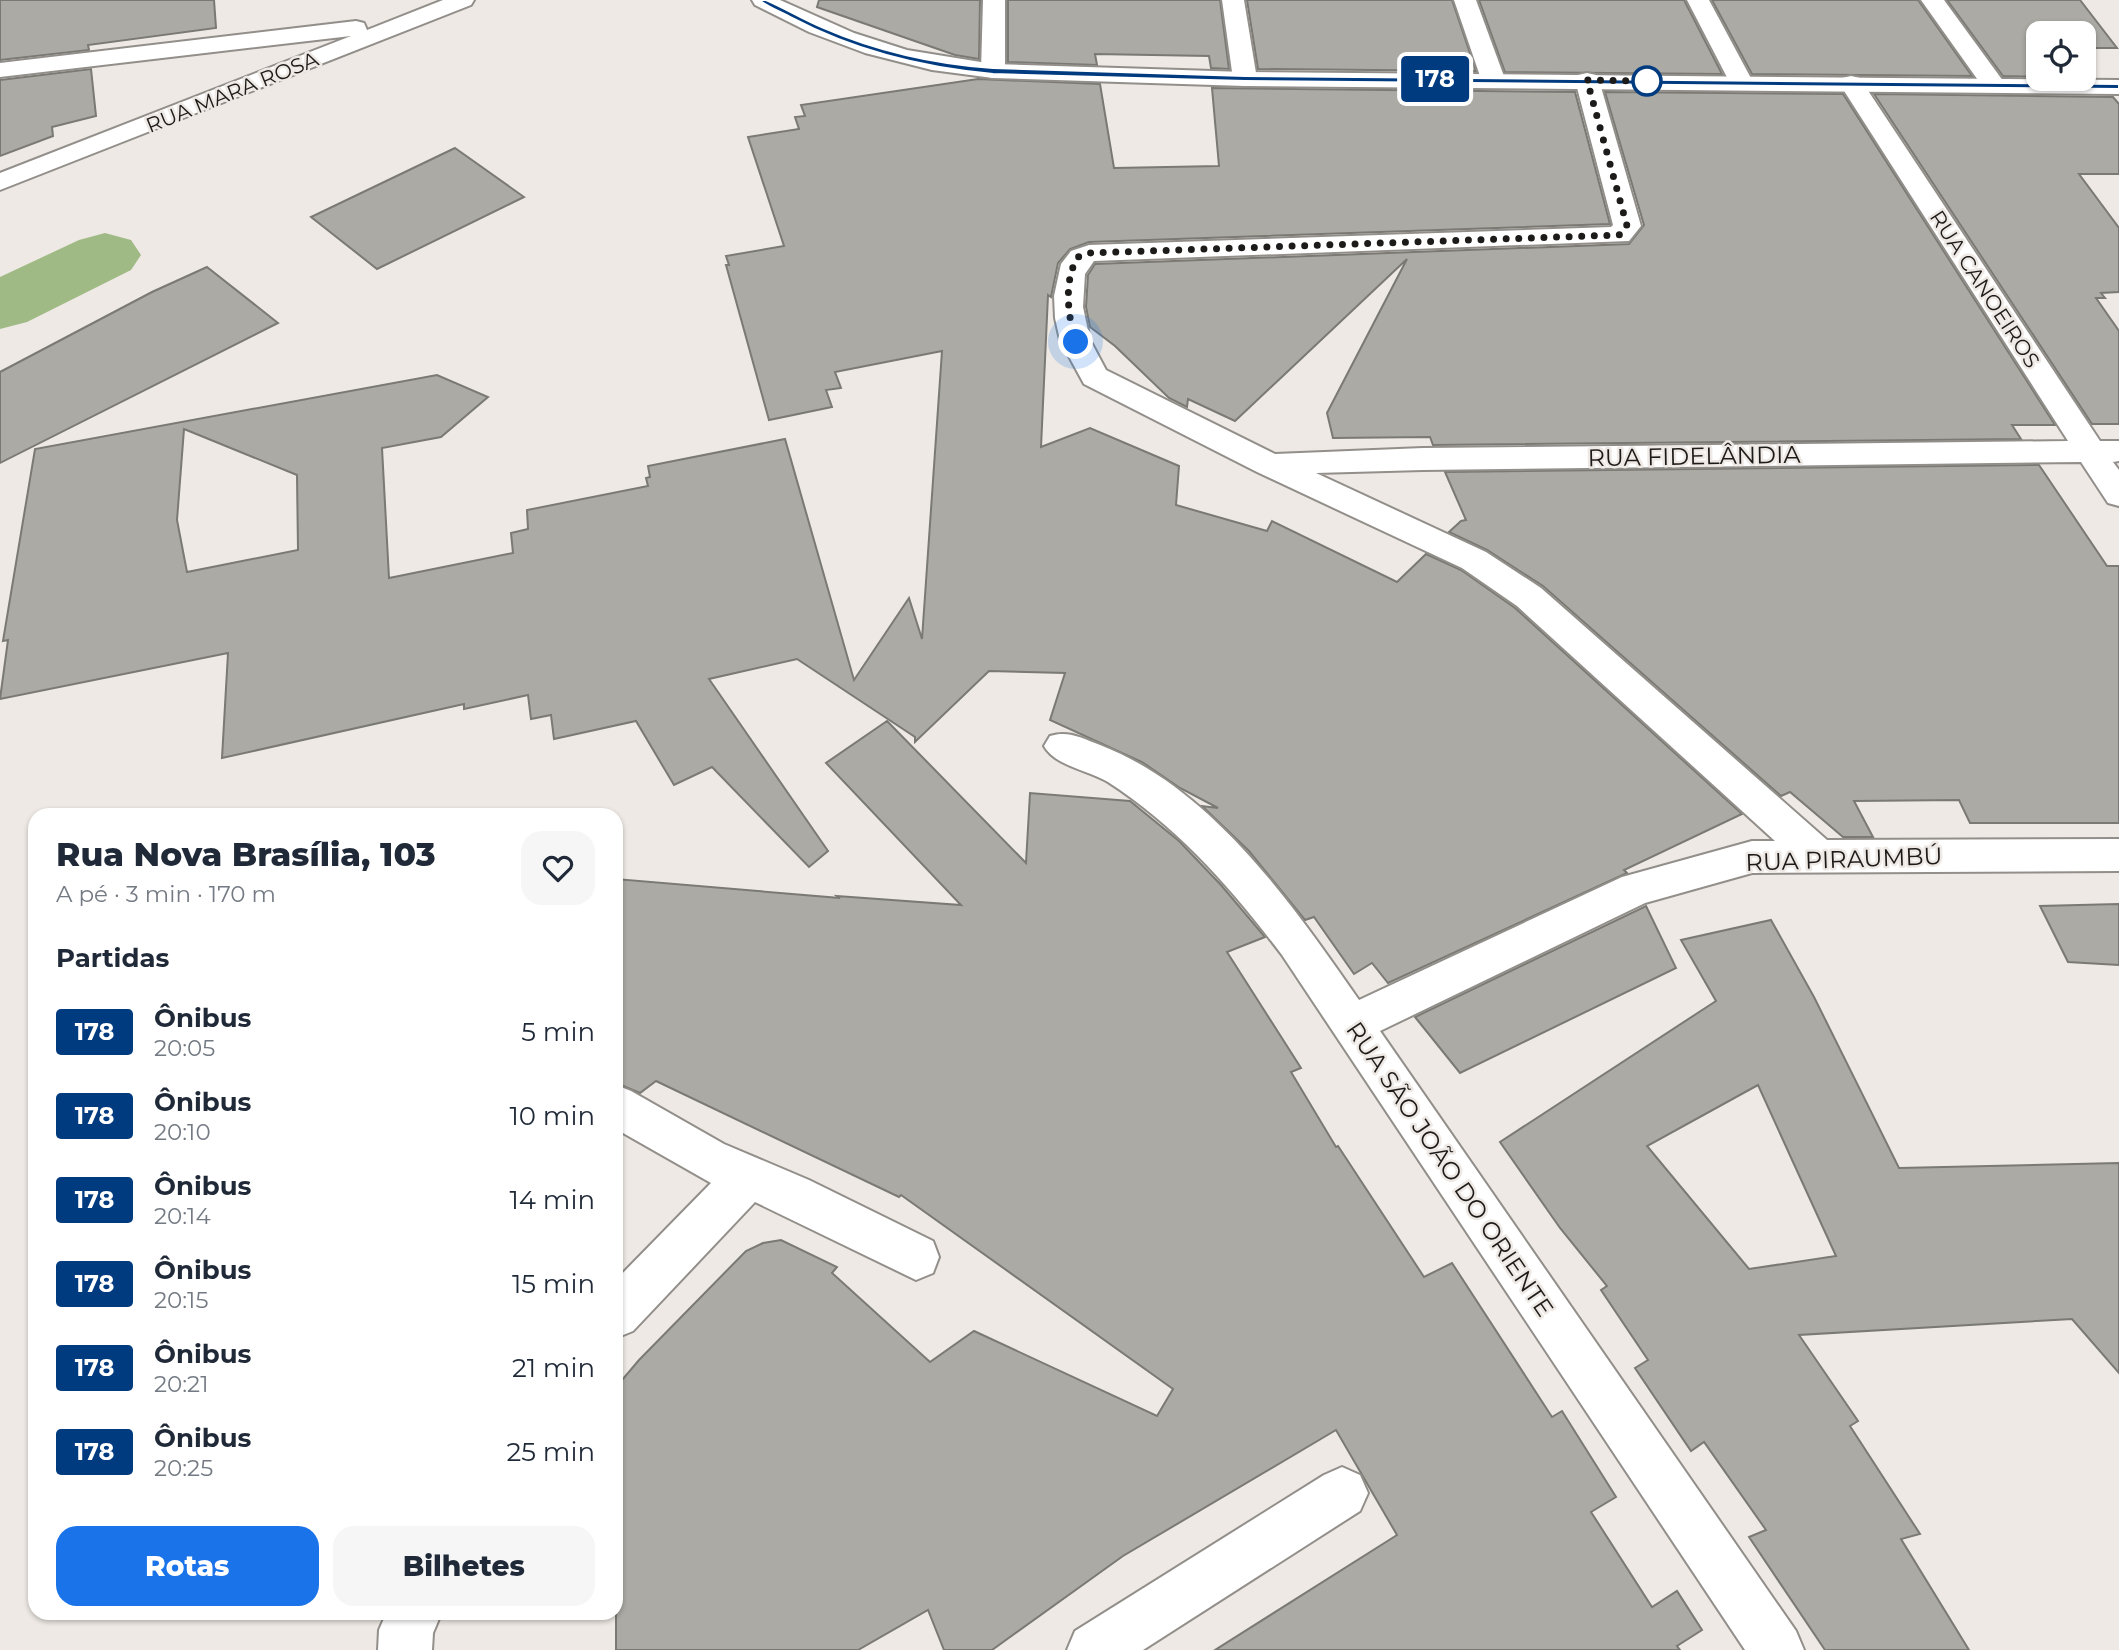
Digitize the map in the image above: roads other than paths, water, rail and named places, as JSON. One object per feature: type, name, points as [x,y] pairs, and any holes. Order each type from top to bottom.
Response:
[{"type":"street","name":"RUA MARA ROSA","points":[[0,182],[463,0]]},
{"type":"street","points":[[763,0],[821,30],[883,51],[959,68],[993,71],[1245,79],[1493,79],[2119,87]]},
{"type":"street","points":[[810,0],[820,14],[839,28],[883,51]]},
{"type":"street","points":[[993,71],[994,0]]},
{"type":"street","points":[[1233,0],[1245,79]]},
{"type":"street","points":[[1465,0],[1493,79]]},
{"type":"street","points":[[1698,0],[1741,82]]},
{"type":"street","points":[[1932,0],[1994,85]]},
{"type":"street","points":[[0,70],[407,22]]},
{"type":"street","points":[[1587,80],[1627,226],[1619,235],[1089,253],[1078,257],[1070,279],[1070,326],[1082,358],[1095,377],[1268,464],[1474,560],[1529,597],[1819,857]]},
{"type":"street","name":"RUA CANOEIROS","points":[[1851,83],[2105,452],[2119,495]]},
{"type":"street","name":"RUA FIDELÂNDIA","points":[[1268,464],[1423,459],[2105,452]]},
{"type":"street","name":"RUA SÃO JOÃO DO ORIENTE","points":[[1063,746],[1118,769],[1163,801],[1248,880],[1351,1024],[1777,1650]]},
{"type":"street","name":"RUA PIRAUMBÚ","points":[[1351,1024],[1636,889],[1752,857],[2119,855]]},
{"type":"street","points":[[623,1109],[708,1159],[916,1257]]},
{"type":"street","points":[[623,1307],[748,1177]]},
{"type":"street","points":[[1094,1650],[1342,1493]]},
{"type":"street","points":[[405,1650],[406,1630],[411,1620]]},
{"type":"waterway","points":[[0,306],[105,255]]}]
